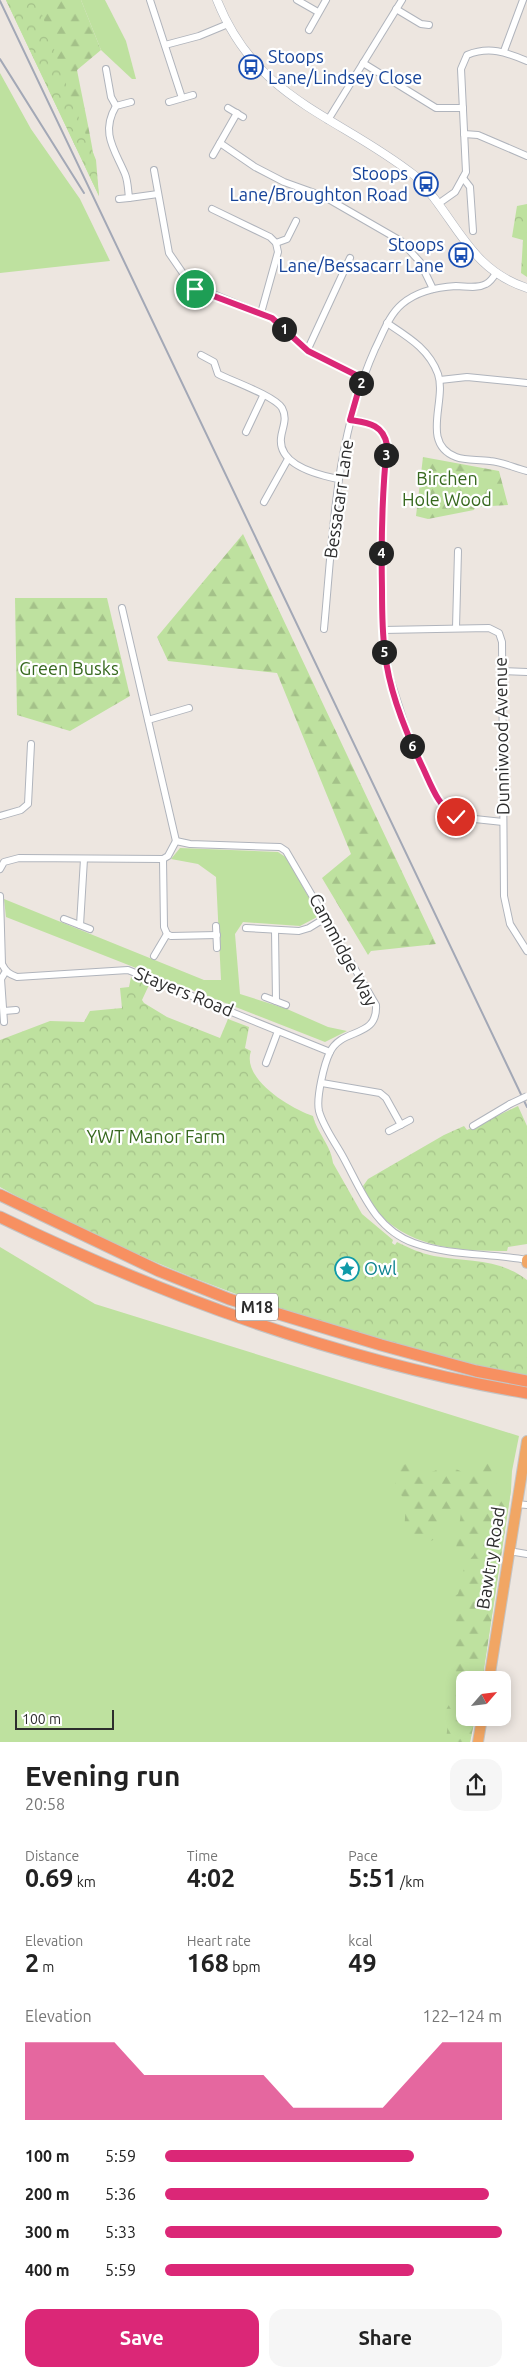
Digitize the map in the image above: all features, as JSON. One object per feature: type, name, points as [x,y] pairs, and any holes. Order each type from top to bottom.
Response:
[{"type":"highway","name":"M18","points":[[0,1196],[159,1271],[230,1299],[419,1356],[476,1371],[527,1380]]},
{"type":"highway","name":"M18","points":[[0,1217],[70,1251],[152,1286],[244,1320],[353,1353],[472,1384],[527,1393]]},
{"type":"highway","name":"Bawtry Road","points":[[490,1671],[527,1441]]},
{"type":"highway","points":[[478,1742],[481,1726]]},
{"type":"street","points":[[150,0],[182,98]]},
{"type":"street","points":[[218,0],[228,24],[265,75],[328,120],[416,176],[471,252],[496,273],[527,288]]},
{"type":"street","points":[[297,0],[318,12]]},
{"type":"street","points":[[309,30],[326,0]]},
{"type":"street","points":[[328,120],[402,0]]},
{"type":"street","points":[[504,51],[523,0]]},
{"type":"street","points":[[396,9],[421,24],[429,25]]},
{"type":"street","points":[[165,45],[199,36],[228,24]]},
{"type":"street","points":[[438,204],[455,192],[466,172],[461,69],[467,55],[486,50],[504,51],[527,61]]},
{"type":"street","points":[[363,63],[436,108],[463,108]]},
{"type":"street","points":[[106,69],[111,97],[116,106],[110,122],[110,136],[114,154],[126,177],[129,198]]},
{"type":"street","points":[[169,102],[192,95]]},
{"type":"street","points":[[116,106],[131,102]]},
{"type":"street","points":[[228,108],[244,117]]},
{"type":"street","points":[[213,155],[236,113]]},
{"type":"street","points":[[464,134],[478,134],[527,156]]},
{"type":"street","points":[[220,143],[255,167],[284,182],[323,196],[401,241],[420,262],[433,289]]},
{"type":"street","points":[[154,170],[169,252],[191,285],[210,295],[261,313],[277,323],[308,351],[362,378]]},
{"type":"street","points":[[463,178],[470,187],[473,231]]},
{"type":"street","points":[[119,199],[158,194]]},
{"type":"street","points":[[212,209],[270,237],[276,243],[278,257],[272,271],[261,313]]},
{"type":"street","points":[[276,243],[287,238],[296,221]]},
{"type":"street","points":[[308,351],[350,258]]},
{"type":"street","name":"Bessacarr Lane","points":[[324,629],[338,479],[350,420],[362,378],[387,323],[403,303],[422,292],[455,286],[481,286],[487,284],[496,273]]},
{"type":"street","points":[[387,323],[421,347],[430,358],[440,380],[436,433],[442,448],[456,457],[506,464],[527,471]]},
{"type":"street","points":[[201,355],[214,362],[218,374],[277,403],[282,409],[285,422],[280,437],[281,445],[288,459],[306,468],[338,479]]},
{"type":"street","points":[[440,380],[467,377],[527,383]]},
{"type":"street","points":[[246,432],[263,396]]},
{"type":"street","points":[[350,420],[371,423],[378,427],[385,437],[387,445],[381,524],[383,630],[389,675],[410,741],[444,807],[456,817],[503,822]]},
{"type":"street","points":[[264,502],[288,459]]},
{"type":"street","points":[[456,628],[458,551]]},
{"type":"street","points":[[0,869],[4,862],[19,858],[163,859],[168,856],[176,841],[122,608]]},
{"type":"street","name":"Dunniwood Avenue","points":[[383,630],[489,628],[499,634],[502,642],[505,910],[510,924],[527,951]]},
{"type":"street","points":[[502,671],[527,672]]},
{"type":"street","points":[[148,720],[189,708]]},
{"type":"street","points":[[0,816],[21,810],[28,804],[31,744]]},
{"type":"street","name":"Cammidge Way","points":[[176,841],[190,844],[280,848],[291,856],[376,1005],[377,1016],[373,1023],[341,1040],[330,1052]]},
{"type":"street","points":[[0,855],[4,862]]},
{"type":"street","points":[[80,925],[84,859]]},
{"type":"street","points":[[163,859],[164,927],[167,934],[171,936],[216,935]]},
{"type":"street","points":[[0,896],[2,964],[6,971],[1,979],[4,1022]]},
{"type":"street","points":[[246,928],[299,931],[327,917]]},
{"type":"street","points":[[64,919],[90,929]]},
{"type":"street","points":[[216,926],[217,948]]},
{"type":"street","points":[[275,930],[276,1001]]},
{"type":"street","points":[[154,956],[167,934]]},
{"type":"street","name":"Stayers Road","points":[[6,971],[18,977],[128,970],[330,1052]]},
{"type":"street","points":[[265,997],[286,1005]]},
{"type":"street","points":[[4,1011],[16,1010]]},
{"type":"street","points":[[266,1063],[278,1031]]},
{"type":"street","points":[[330,1052],[318,1103],[322,1120],[360,1191],[382,1222],[395,1234],[415,1243],[438,1249],[527,1261]]},
{"type":"street","points":[[322,1082],[380,1093],[386,1098],[401,1125]]},
{"type":"street","points":[[473,1126],[527,1096]]},
{"type":"street","points":[[389,1131],[410,1120]]},
{"type":"street","points":[[516,1504],[527,1505]]},
{"type":"street","points":[[509,1551],[527,1554]]},
{"type":"green space","points":[[6,0],[81,0],[101,50],[77,70],[99,196]]},
{"type":"green space","points":[[6,0],[37,0],[71,98],[96,160],[99,196]]},
{"type":"green space","points":[[81,0],[105,0],[126,41],[136,79],[132,79],[101,50]]},
{"type":"green space","points":[[0,73],[31,129],[80,199],[110,261],[0,273]]},
{"type":"green space","points":[[527,204],[527,277],[521,273],[523,240],[512,237],[517,206]]},
{"type":"green space","name":"Birchen Hole Wood","points":[[423,457],[499,471],[508,505],[475,507],[474,510],[428,519],[416,516]]},
{"type":"green space","points":[[243,534],[436,944],[371,951],[368,955],[322,878],[351,854],[277,673],[168,661],[157,637]]},
{"type":"green space","name":"Green Busks","points":[[15,598],[107,598],[130,696],[70,731],[17,715]]},
{"type":"green space","points":[[180,848],[278,852],[287,858],[319,916],[300,926],[243,922],[235,934],[240,994],[287,1009],[328,1027],[347,1031],[325,1042],[6,917],[4,899],[204,980],[221,980],[216,877],[198,864],[171,859]]},
{"type":"green space","name":"YWT Manor Farm","points":[[131,977],[149,985],[142,1000],[167,1017],[220,1038],[228,1019],[249,1027],[245,1048],[251,1051],[250,1062],[253,1072],[260,1082],[281,1100],[313,1116],[330,1150],[333,1163],[362,1214],[393,1240],[392,1243],[395,1245],[397,1242],[434,1256],[494,1264],[527,1280],[527,1376],[471,1364],[360,1335],[250,1299],[143,1257],[0,1187],[0,1040],[50,1021],[84,1022],[90,1011],[122,1008],[120,988],[129,987]]},
{"type":"green space","points":[[518,1106],[527,1126],[527,1244],[508,1247],[507,1251],[456,1249],[439,1246],[408,1235],[380,1215],[369,1202],[363,1186],[368,1179],[444,1135],[464,1126],[467,1130]]},
{"type":"green space","points":[[0,1247],[95,1304],[519,1436],[512,1471],[511,1490],[483,1671],[456,1671],[456,1726],[473,1726],[470,1742],[0,1742]]},
{"type":"green space","points":[[488,1451],[493,1451],[491,1465],[492,1473],[497,1477],[497,1490],[511,1490],[484,1671],[456,1672],[450,1655],[457,1643],[456,1636],[462,1632],[454,1617],[450,1598],[458,1594],[463,1570],[477,1546],[475,1544],[466,1548],[456,1548],[461,1513],[444,1509],[437,1538],[428,1542],[420,1542],[404,1535],[406,1500],[400,1494],[397,1487],[394,1471],[405,1464],[411,1466],[415,1477],[445,1468],[457,1469],[463,1473],[475,1468]]},
{"type":"green space","points":[[456,1677],[456,1726],[473,1726],[470,1742],[442,1742],[446,1741],[448,1721],[444,1713],[455,1695],[453,1683]]},
{"type":"railway","points":[[0,1],[527,1107]]},
{"type":"railway","points":[[0,59],[84,193]]},
{"type":"place","name":"Stoops Lane/Lindsey Close","points":[[251,67]]},
{"type":"place","name":"Stoops Lane/Broughton Road","points":[[426,184]]},
{"type":"place","name":"Stoops Lane/Bessacarr Lane","points":[[461,255]]},
{"type":"place","name":"Owl","points":[[347,1269]]},
{"type":"route","points":[[195,289],[272,318],[308,351],[362,378],[350,420],[371,423],[378,427],[382,431],[387,445],[382,498],[381,556],[383,630],[389,675],[410,741],[431,786],[448,813],[456,817]]}]
